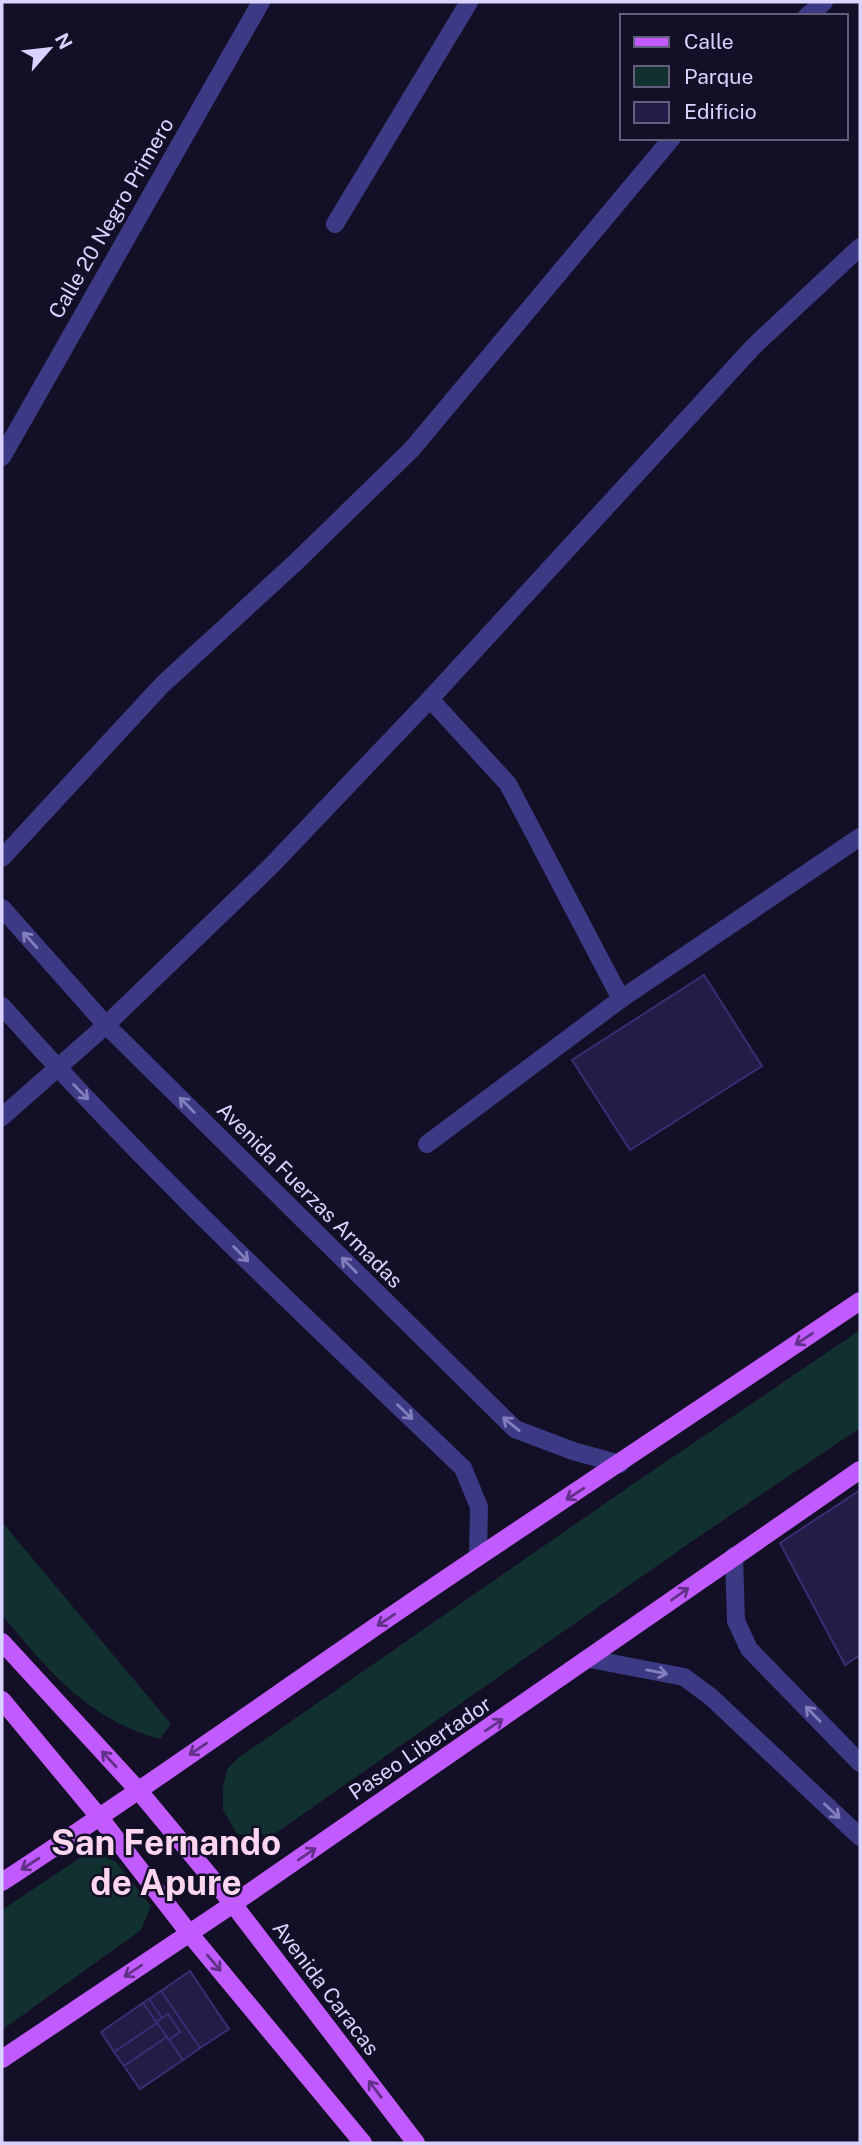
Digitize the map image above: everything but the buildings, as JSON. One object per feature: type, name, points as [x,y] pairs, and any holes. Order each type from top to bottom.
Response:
[{"type":"main road","points":[[2,1882],[100,1818],[478,1557],[860,1301]]},
{"type":"main road","name":"Paseo Libertador","points":[[2,2059],[590,1659],[860,1470]]},
{"type":"main road","name":"Avenida Caracas","points":[[2,1642],[138,1790],[233,1904],[416,2143]]},
{"type":"main road","points":[[2,1700],[100,1818],[189,1933],[363,2143]]},
{"type":"street","name":"Calle 20 Negro Primero","points":[[2,457],[261,2]]},
{"type":"street","points":[[335,224],[469,2]]},
{"type":"street","points":[[809,14],[824,2]]},
{"type":"street","points":[[2,858],[162,685],[296,562],[412,449],[670,140]]},
{"type":"street","points":[[2,1117],[106,1025],[271,866],[430,699],[754,346],[860,247]]},
{"type":"street","points":[[430,699],[508,784],[621,999]]},
{"type":"street","points":[[427,1144],[621,999],[860,839]]},
{"type":"street","name":"Avenida Fuerzas Armadas","points":[[2,908],[106,1025],[515,1429],[573,1451],[620,1464]]},
{"type":"street","points":[[2,1006],[58,1069],[250,1263],[463,1468],[479,1507],[478,1557]]},
{"type":"street","points":[[734,1556],[736,1621],[749,1649],[860,1763]]},
{"type":"street","points":[[590,1659],[684,1677],[711,1697],[860,1837]]},
{"type":"green space","points":[[860,1330],[860,1428],[691,1542],[276,1833],[254,1836],[237,1834],[223,1810],[223,1788],[227,1769],[238,1758]]},
{"type":"green space","points":[[2,1522],[171,1724],[160,1739],[134,1730],[90,1706],[53,1673],[2,1615]]},
{"type":"green space","points":[[92,1850],[116,1862],[151,1906],[141,1930],[2,2030],[2,1910]]},
{"type":"district","name":"San Fernando de Apure","points":[[166,1862]]}]
